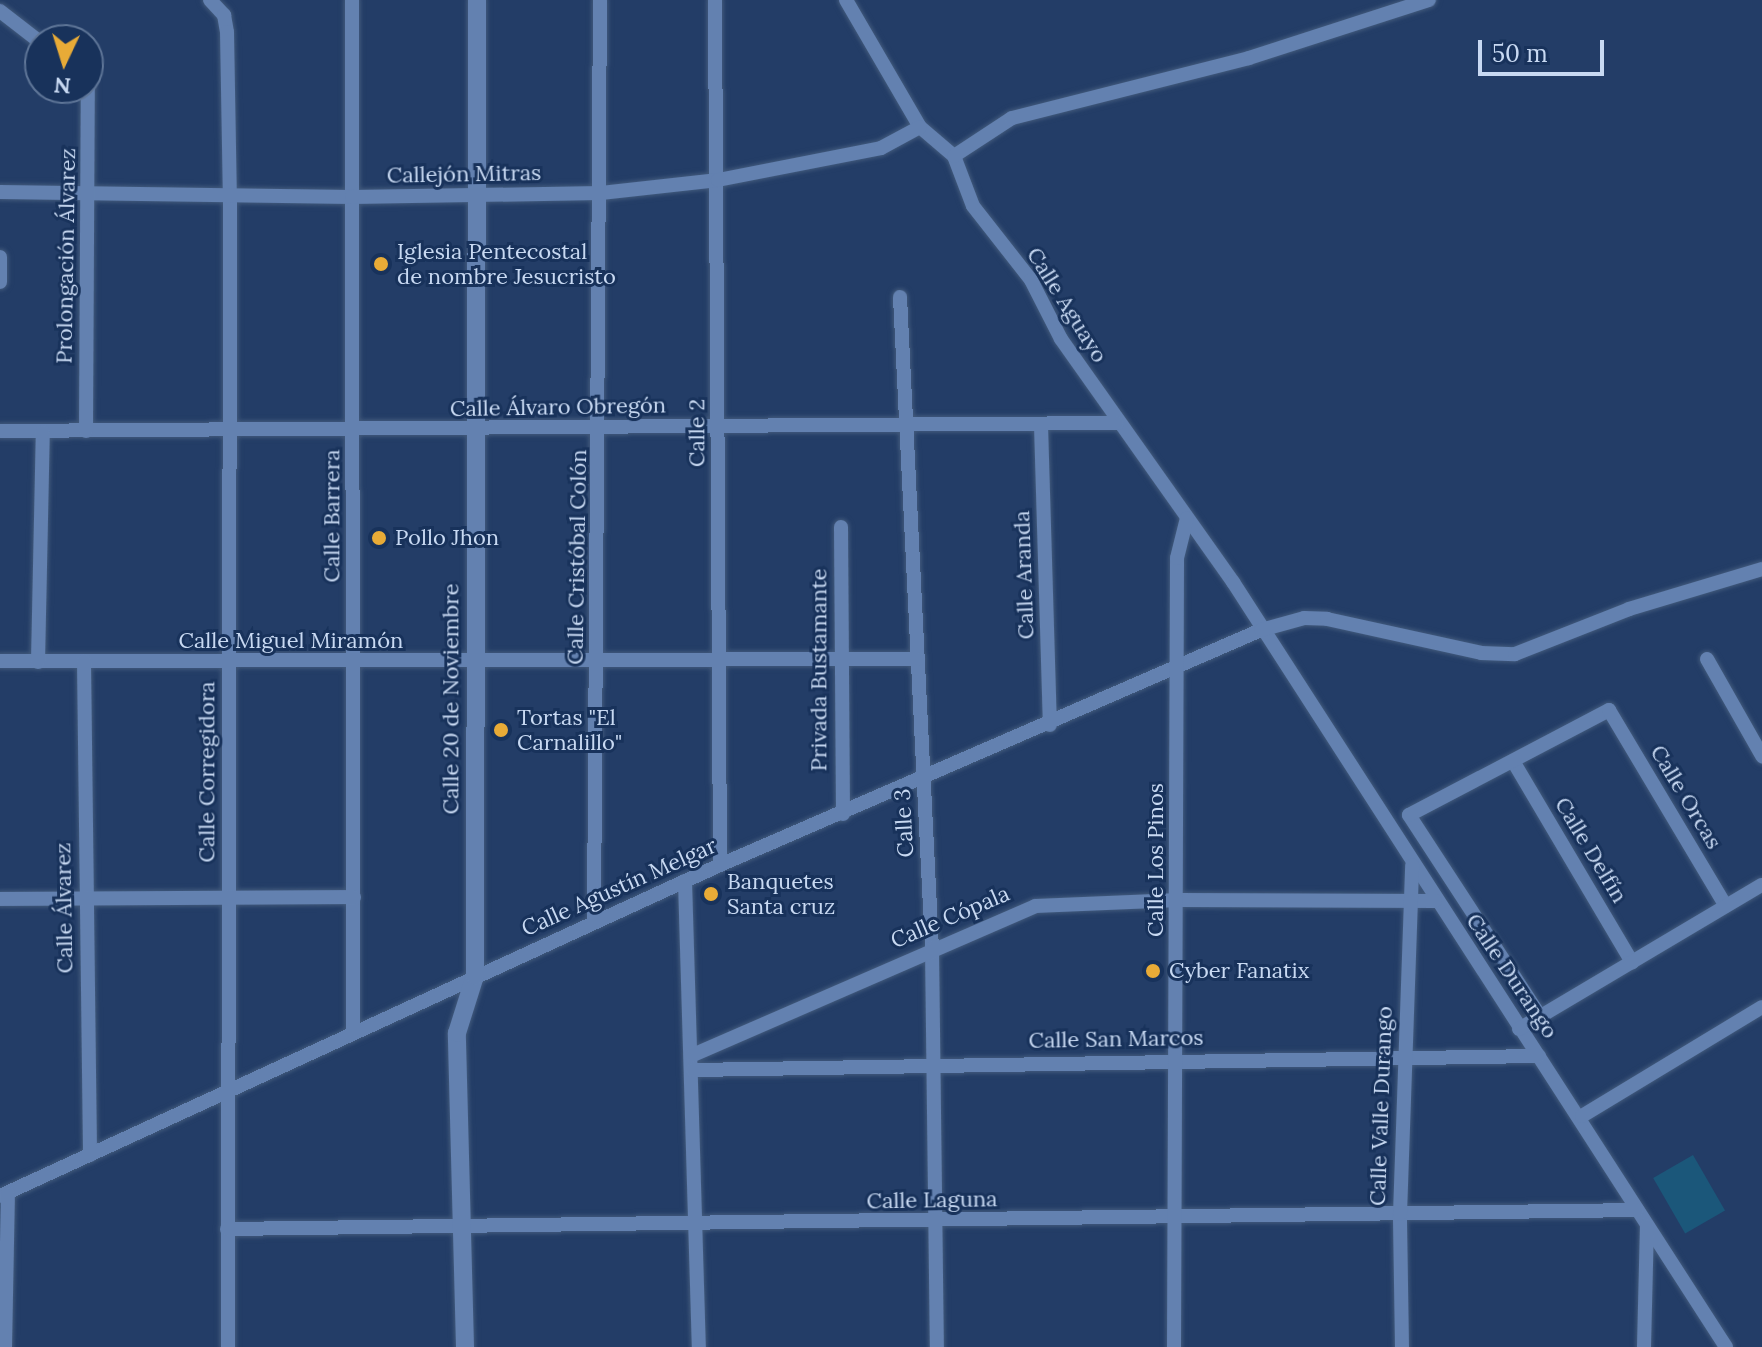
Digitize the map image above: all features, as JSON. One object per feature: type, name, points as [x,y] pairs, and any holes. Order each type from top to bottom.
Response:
[{"type":"street","name":"Calle Corregidora","points":[[210,0],[224,15],[227,32],[230,197],[228,1347]]},
{"type":"street","name":"Calle Barrera","points":[[352,0],[353,1033]]},
{"type":"street","name":"Calle 20 de Noviembre","points":[[465,1347],[457,1033],[475,976],[477,0]]},
{"type":"street","name":"Calle Cristóbal Colón","points":[[594,922],[601,429],[600,0]]},
{"type":"street","name":"Calle 2","points":[[715,0],[720,865]]},
{"type":"street","name":"Calle Aguayo","points":[[846,0],[920,127],[954,156],[973,206],[1035,286],[1055,331],[1117,423],[1187,518],[1261,630]]},
{"type":"street","points":[[954,156],[1012,118],[1249,58],[1429,0]]},
{"type":"street","points":[[0,11],[24,30]]},
{"type":"street","name":"Prolongación Álvarez","points":[[86,431],[88,104]]},
{"type":"street","name":"Callejón Mitras","points":[[0,192],[230,197],[477,197],[601,193],[718,180],[881,148],[920,127]]},
{"type":"street","points":[[0,257],[0,282]]},
{"type":"street","name":"Calle 3","points":[[900,297],[932,948],[937,1347]]},
{"type":"street","name":"Calle Álvaro Obregón","points":[[0,431],[230,432],[1117,423]]},
{"type":"street","name":"Calle Aranda","points":[[1041,425],[1050,725]]},
{"type":"street","points":[[38,662],[43,432]]},
{"type":"street","name":"Calle Los Pinos","points":[[1174,1347],[1179,900],[1176,667],[1178,552],[1187,518]]},
{"type":"street","name":"Privada Bustamante","points":[[841,527],[843,814]]},
{"type":"street","name":"Calle Agustín Melgar","points":[[4,1195],[720,865],[1050,725],[1261,630],[1304,618],[1327,619],[1481,653],[1515,654],[1629,609],[1762,569]]},
{"type":"street","name":"Calle Durango","points":[[1261,630],[1519,1029],[1582,1116],[1637,1210],[1726,1347]]},
{"type":"street","name":"Calle Miguel Miramón","points":[[0,661],[230,664],[918,659]]},
{"type":"street","points":[[1707,659],[1762,756]]},
{"type":"street","name":"Calle Álvarez","points":[[84,661],[90,1155]]},
{"type":"street","name":"Calle Orcas","points":[[1513,761],[1609,710],[1726,906]]},
{"type":"street","points":[[1513,761],[1409,815],[1540,1016]]},
{"type":"street","name":"Calle Delfín","points":[[1513,761],[1632,962]]},
{"type":"street","name":"Calle Valle Durango","points":[[1402,1347],[1400,1214],[1412,865]]},
{"type":"street","points":[[685,881],[699,1226],[699,1347]]},
{"type":"street","points":[[1519,1029],[1762,885]]},
{"type":"street","points":[[0,899],[354,897]]},
{"type":"street","name":"Calle Cópala","points":[[693,1062],[932,948],[1035,906],[1179,900],[1435,901]]},
{"type":"street","points":[[1582,1116],[1762,1007]]},
{"type":"street","name":"Calle San Marcos","points":[[693,1062],[933,1064],[1539,1056]]},
{"type":"street","points":[[4,1195],[5,1347]]},
{"type":"street","name":"Calle Laguna","points":[[227,1229],[935,1223],[1637,1210]]},
{"type":"street","points":[[1644,1347],[1647,1226]]},
{"type":"building","points":[[1693,1155],[1725,1210],[1685,1233],[1653,1178]]},
{"type":"place","name":"Iglesia Pentecostal de nombre Jesucristo","points":[[381,264]]},
{"type":"place","name":"Pollo Jhon","points":[[379,538]]},
{"type":"place","name":"Tortas \"El Carnalillo\"","points":[[501,730]]},
{"type":"place","name":"Banquetes Santa cruz","points":[[711,894]]},
{"type":"place","name":"Cyber Fanatix","points":[[1153,971]]}]
